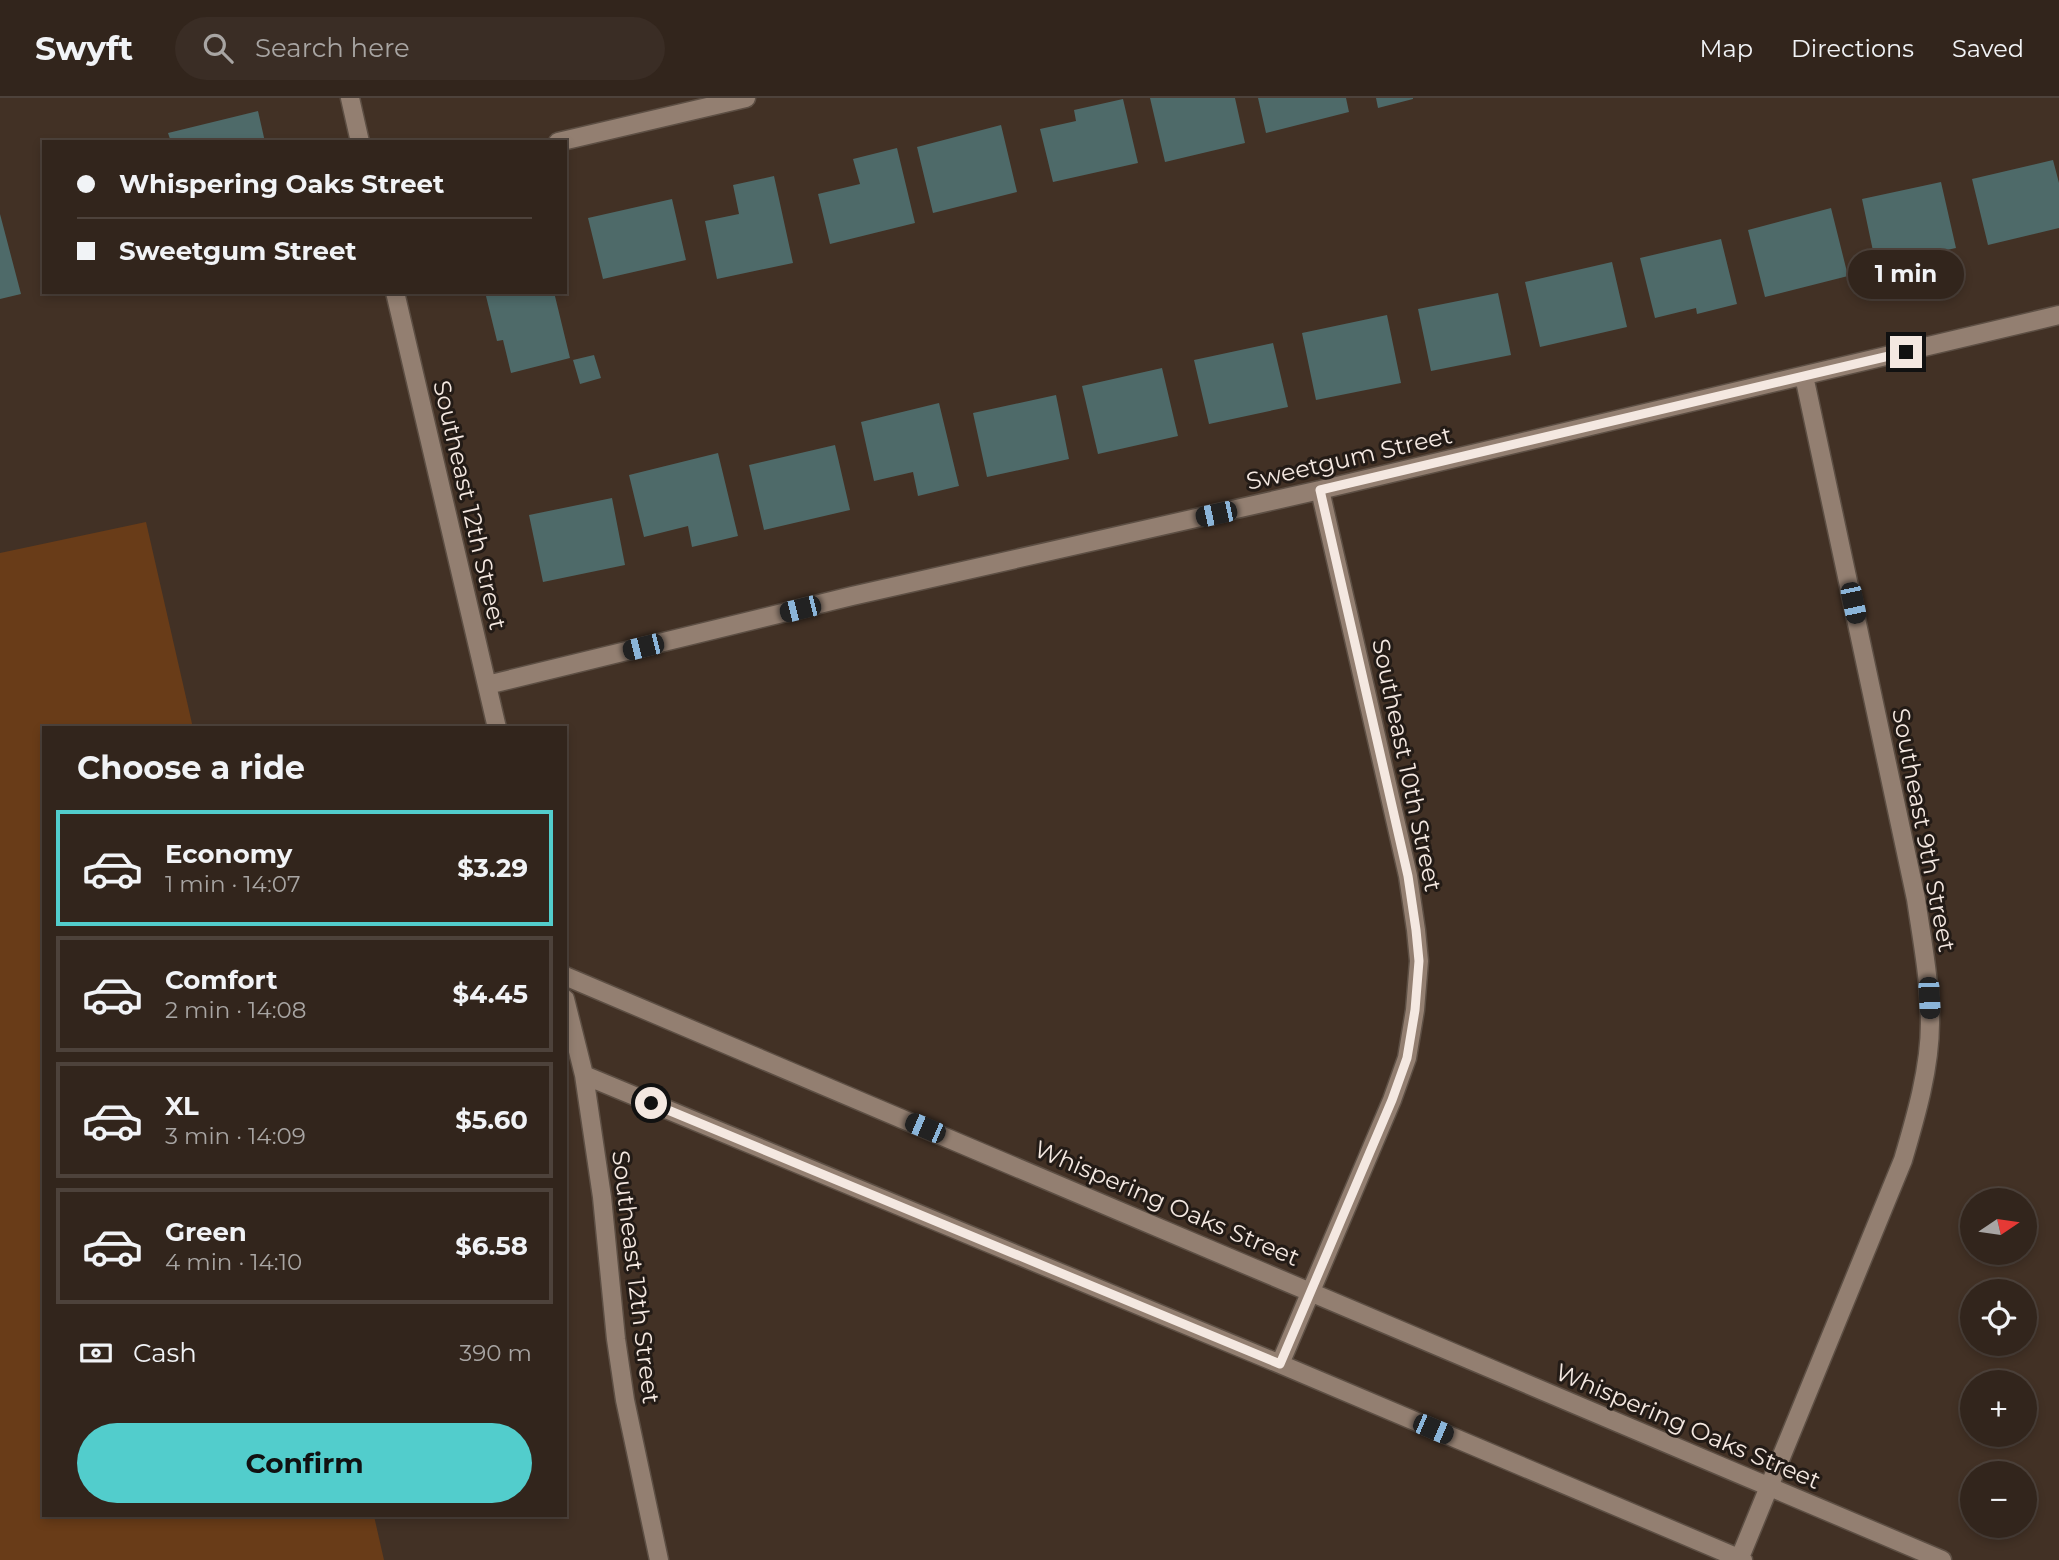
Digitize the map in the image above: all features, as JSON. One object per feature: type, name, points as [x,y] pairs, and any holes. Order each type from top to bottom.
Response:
[{"type":"street","points":[[349,98],[360,140]]},
{"type":"street","points":[[567,140],[746,98]]},
{"type":"street","name":"Southeast 12th Street","points":[[395,294],[496,726]]},
{"type":"street","name":"Sweetgum Street","points":[[486,685],[852,596],[1320,490],[2059,315]]},
{"type":"street","name":"Southeast 9th Street","points":[[1740,1559],[1903,1160],[1916,1117],[1930,1025],[1927,972],[1916,900],[1804,376]]},
{"type":"street","name":"Southeast 10th Street","points":[[1280,1364],[1392,1100],[1407,1058],[1419,961],[1408,876],[1320,490]]},
{"type":"street","name":"Whispering Oaks Street","points":[[567,977],[1942,1560]]},
{"type":"street","name":"Southeast 12th Street","points":[[567,1007],[584,1075],[602,1197],[625,1400],[659,1560]]},
{"type":"street","points":[[584,1075],[1280,1364],[1740,1559]]},
{"type":"shaded area","points":[[146,522],[193,726],[42,726],[42,1517],[374,1517],[384,1560],[0,1560],[0,553]]},
{"type":"building","points":[[1150,98],[1235,98],[1245,143],[1165,162]]},
{"type":"building","points":[[1258,98],[1346,98],[1349,112],[1266,133]]},
{"type":"building","points":[[1376,98],[1413,98],[1413,99],[1378,108]]},
{"type":"building","points":[[1123,99],[1138,163],[1053,182],[1040,129],[1076,121],[1074,110]]},
{"type":"building","points":[[258,111],[265,140],[170,140],[168,133]]},
{"type":"building","points":[[1001,125],[1017,192],[933,213],[917,147]]},
{"type":"building","points":[[897,148],[915,223],[830,244],[818,194],[860,184],[853,159]]},
{"type":"building","points":[[2053,160],[2059,183],[2059,228],[1988,245],[1972,179]]},
{"type":"building","points":[[774,176],[793,263],[717,279],[705,221],[739,214],[733,185]]},
{"type":"building","points":[[1941,182],[1956,248],[1876,265],[1862,199]]},
{"type":"building","points":[[672,199],[686,260],[603,279],[588,218]]},
{"type":"building","points":[[1831,208],[1848,276],[1765,297],[1748,230]]},
{"type":"building","points":[[0,214],[21,294],[0,299]]},
{"type":"building","points":[[1721,239],[1737,304],[1697,314],[1696,308],[1655,318],[1640,258]]},
{"type":"building","points":[[1612,262],[1627,327],[1540,347],[1525,282]]},
{"type":"building","points":[[1498,293],[1511,355],[1431,371],[1418,309]]},
{"type":"building","points":[[485,294],[554,294],[570,358],[511,373],[503,340],[497,341]]},
{"type":"building","points":[[1387,315],[1401,383],[1316,400],[1302,333]]},
{"type":"building","points":[[1273,343],[1288,407],[1209,424],[1194,360]]},
{"type":"building","points":[[594,355],[601,378],[580,384],[573,360]]},
{"type":"building","points":[[1162,368],[1178,436],[1098,454],[1082,386]]},
{"type":"building","points":[[1056,395],[1069,459],[987,477],[973,413]]},
{"type":"building","points":[[939,403],[959,486],[918,496],[913,472],[874,481],[861,422]]},
{"type":"building","points":[[835,445],[850,510],[764,530],[749,465]]},
{"type":"building","points":[[718,453],[738,536],[692,547],[688,526],[644,537],[629,475]]},
{"type":"building","points":[[612,498],[625,565],[543,582],[529,515]]},
{"type":"route","points":[[651,1103],[1280,1364],[1392,1100],[1407,1058],[1419,961],[1408,876],[1320,490],[1906,352]]}]
